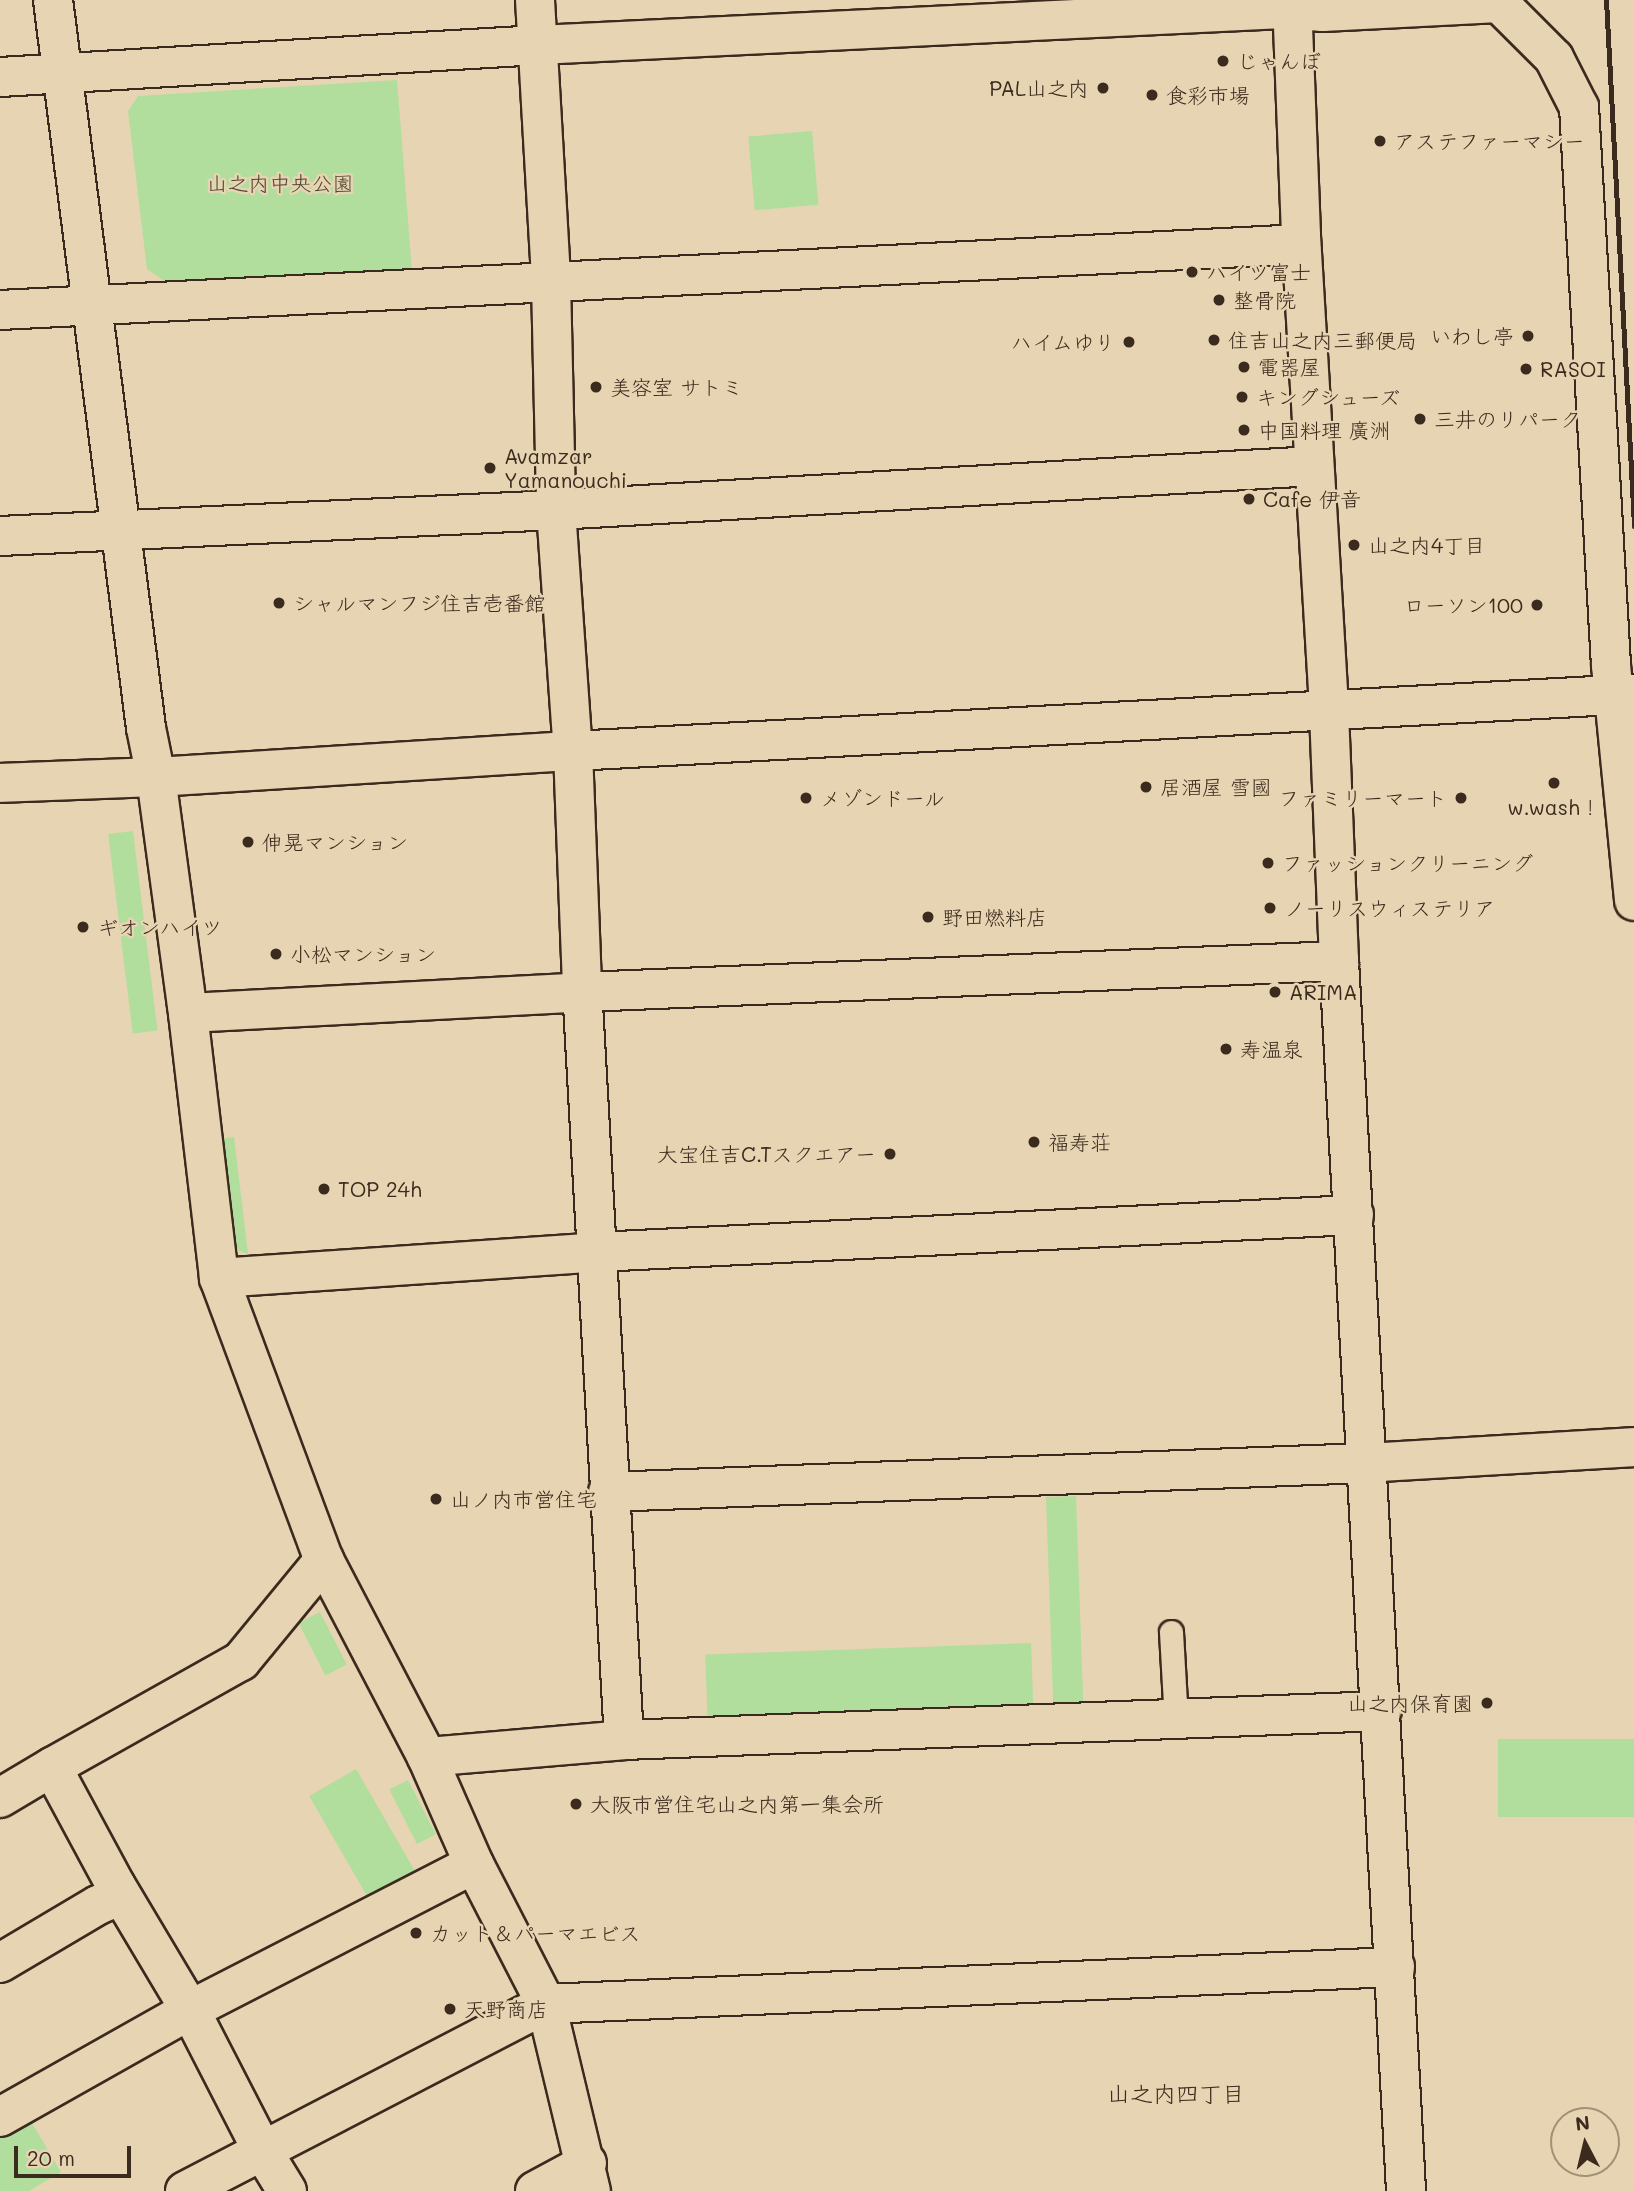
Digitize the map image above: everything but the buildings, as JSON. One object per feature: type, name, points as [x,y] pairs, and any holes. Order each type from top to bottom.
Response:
[{"type":"street","points":[[53,0],[120,529],[188,1013],[219,1278],[324,1560],[427,1757],[474,1864],[546,2004],[589,2177],[535,2191]]},
{"type":"street","points":[[535,0],[551,281],[556,510],[573,751],[608,1492],[624,1740]]},
{"type":"street","points":[[0,77],[1292,5],[1323,12],[1499,3],[1554,58],[1579,107],[1624,695],[1634,901]]},
{"type":"street","points":[[1292,5],[1301,244],[1329,712],[1365,1463],[1406,2191]]},
{"type":"street","points":[[0,310],[1301,244]]},
{"type":"street","points":[[0,536],[556,510],[1314,466]]},
{"type":"street","points":[[0,783],[156,777],[573,751],[1624,695]]},
{"type":"street","points":[[188,1013],[583,992],[1339,961]]},
{"type":"street","points":[[219,1278],[597,1252],[1354,1215]]},
{"type":"street","points":[[608,1492],[1365,1463],[1634,1447]]},
{"type":"street","points":[[0,1798],[241,1661],[324,1560]]},
{"type":"street","points":[[427,1757],[624,1740],[1176,1721],[1381,1711]]},
{"type":"street","points":[[52,1768],[121,1895],[190,2010],[262,2150],[287,2191]]},
{"type":"street","points":[[0,2117],[190,2010],[474,1864]]},
{"type":"street","points":[[0,1963],[98,1905],[121,1895]]},
{"type":"street","points":[[186,2191],[546,2004],[1395,1967]]},
{"type":"lane","points":[[1171,1632],[1176,1721]]},
{"type":"green space","name":"山之内中央公園","points":[[397,80],[412,272],[169,284],[147,269],[128,111],[138,96]]},
{"type":"green space","points":[[812,131],[818,205],[755,210],[748,137]]},
{"type":"green space","points":[[133,831],[157,1031],[133,1034],[108,834]]},
{"type":"green space","points":[[234,1137],[248,1254],[237,1250],[227,1241],[209,1140]]},
{"type":"green space","points":[[1076,1496],[1084,1713],[1054,1714],[1046,1497]]},
{"type":"green space","points":[[320,1612],[347,1665],[325,1675],[299,1623]]},
{"type":"green space","points":[[1031,1643],[1033,1713],[708,1724],[705,1654]]},
{"type":"green space","points":[[1498,1739],[1634,1739],[1634,1817],[1498,1817]]},
{"type":"green space","points":[[356,1769],[420,1880],[373,1907],[309,1796]]},
{"type":"green space","points":[[408,1780],[436,1834],[417,1844],[389,1790]]},
{"type":"green space","points":[[29,2118],[61,2172],[29,2191],[0,2191],[0,2134]]},
{"type":"railway","points":[[1606,0],[1634,526]]},
{"type":"place","name":"じゃんぼ","points":[[1223,61]]},
{"type":"place","name":"PAL山之内","points":[[1103,88]]},
{"type":"place","name":"食彩市場","points":[[1152,95]]},
{"type":"place","name":"アステファーマシー","points":[[1380,141]]},
{"type":"place","name":"ハイツ富士","points":[[1192,272]]},
{"type":"place","name":"整骨院","points":[[1219,300]]},
{"type":"place","name":"いわし亭","points":[[1528,336]]},
{"type":"place","name":"住吉山之内三郵便局","points":[[1214,340]]},
{"type":"place","name":"ハイムゆり","points":[[1129,342]]},
{"type":"place","name":"電器屋","points":[[1244,367]]},
{"type":"place","name":"RASOI","points":[[1526,369]]},
{"type":"place","name":"美容室 サトミ","points":[[596,387]]},
{"type":"place","name":"キングシューズ","points":[[1242,397]]},
{"type":"place","name":"三井のリパーク","points":[[1420,419]]},
{"type":"place","name":"中国料理 廣洲","points":[[1244,430]]},
{"type":"place","name":"Avamzar Yamanouchi","points":[[490,468]]},
{"type":"place","name":"Cafe 伊音","points":[[1249,499]]},
{"type":"place","name":"山之内4丁目","points":[[1354,545]]},
{"type":"place","name":"シャルマンフジ住吉壱番館","points":[[279,603]]},
{"type":"place","name":"ローソン100","points":[[1537,605]]},
{"type":"place","name":"w.wash！","points":[[1554,783]]},
{"type":"place","name":"居酒屋 雪國","points":[[1146,787]]},
{"type":"place","name":"メゾンドール","points":[[806,798]]},
{"type":"place","name":"ファミリーマート","points":[[1461,798]]},
{"type":"place","name":"伸晃マンション","points":[[248,842]]},
{"type":"place","name":"ファッションクリーニング","points":[[1268,863]]},
{"type":"place","name":"ノーリスウィステリア","points":[[1270,908]]},
{"type":"place","name":"野田燃料店","points":[[928,917]]},
{"type":"place","name":"ギオンハイツ","points":[[83,927]]},
{"type":"place","name":"小松マンション","points":[[276,954]]},
{"type":"place","name":"ARIMA","points":[[1275,992]]},
{"type":"place","name":"寿温泉","points":[[1226,1049]]},
{"type":"place","name":"福寿荘","points":[[1034,1142]]},
{"type":"place","name":"大宝住吉C.Tスクエアー","points":[[890,1154]]},
{"type":"place","name":"TOP 24h","points":[[324,1189]]},
{"type":"place","name":"山ノ内市営住宅","points":[[436,1499]]},
{"type":"place","name":"山之内保育園","points":[[1487,1703]]},
{"type":"place","name":"大阪市営住宅山之内第一集会所","points":[[576,1804]]},
{"type":"place","name":"カット＆パーマエビス","points":[[416,1933]]},
{"type":"place","name":"天野商店","points":[[450,2009]]},
{"type":"district","name":"山之内四丁目","points":[[1176,2093]]}]
